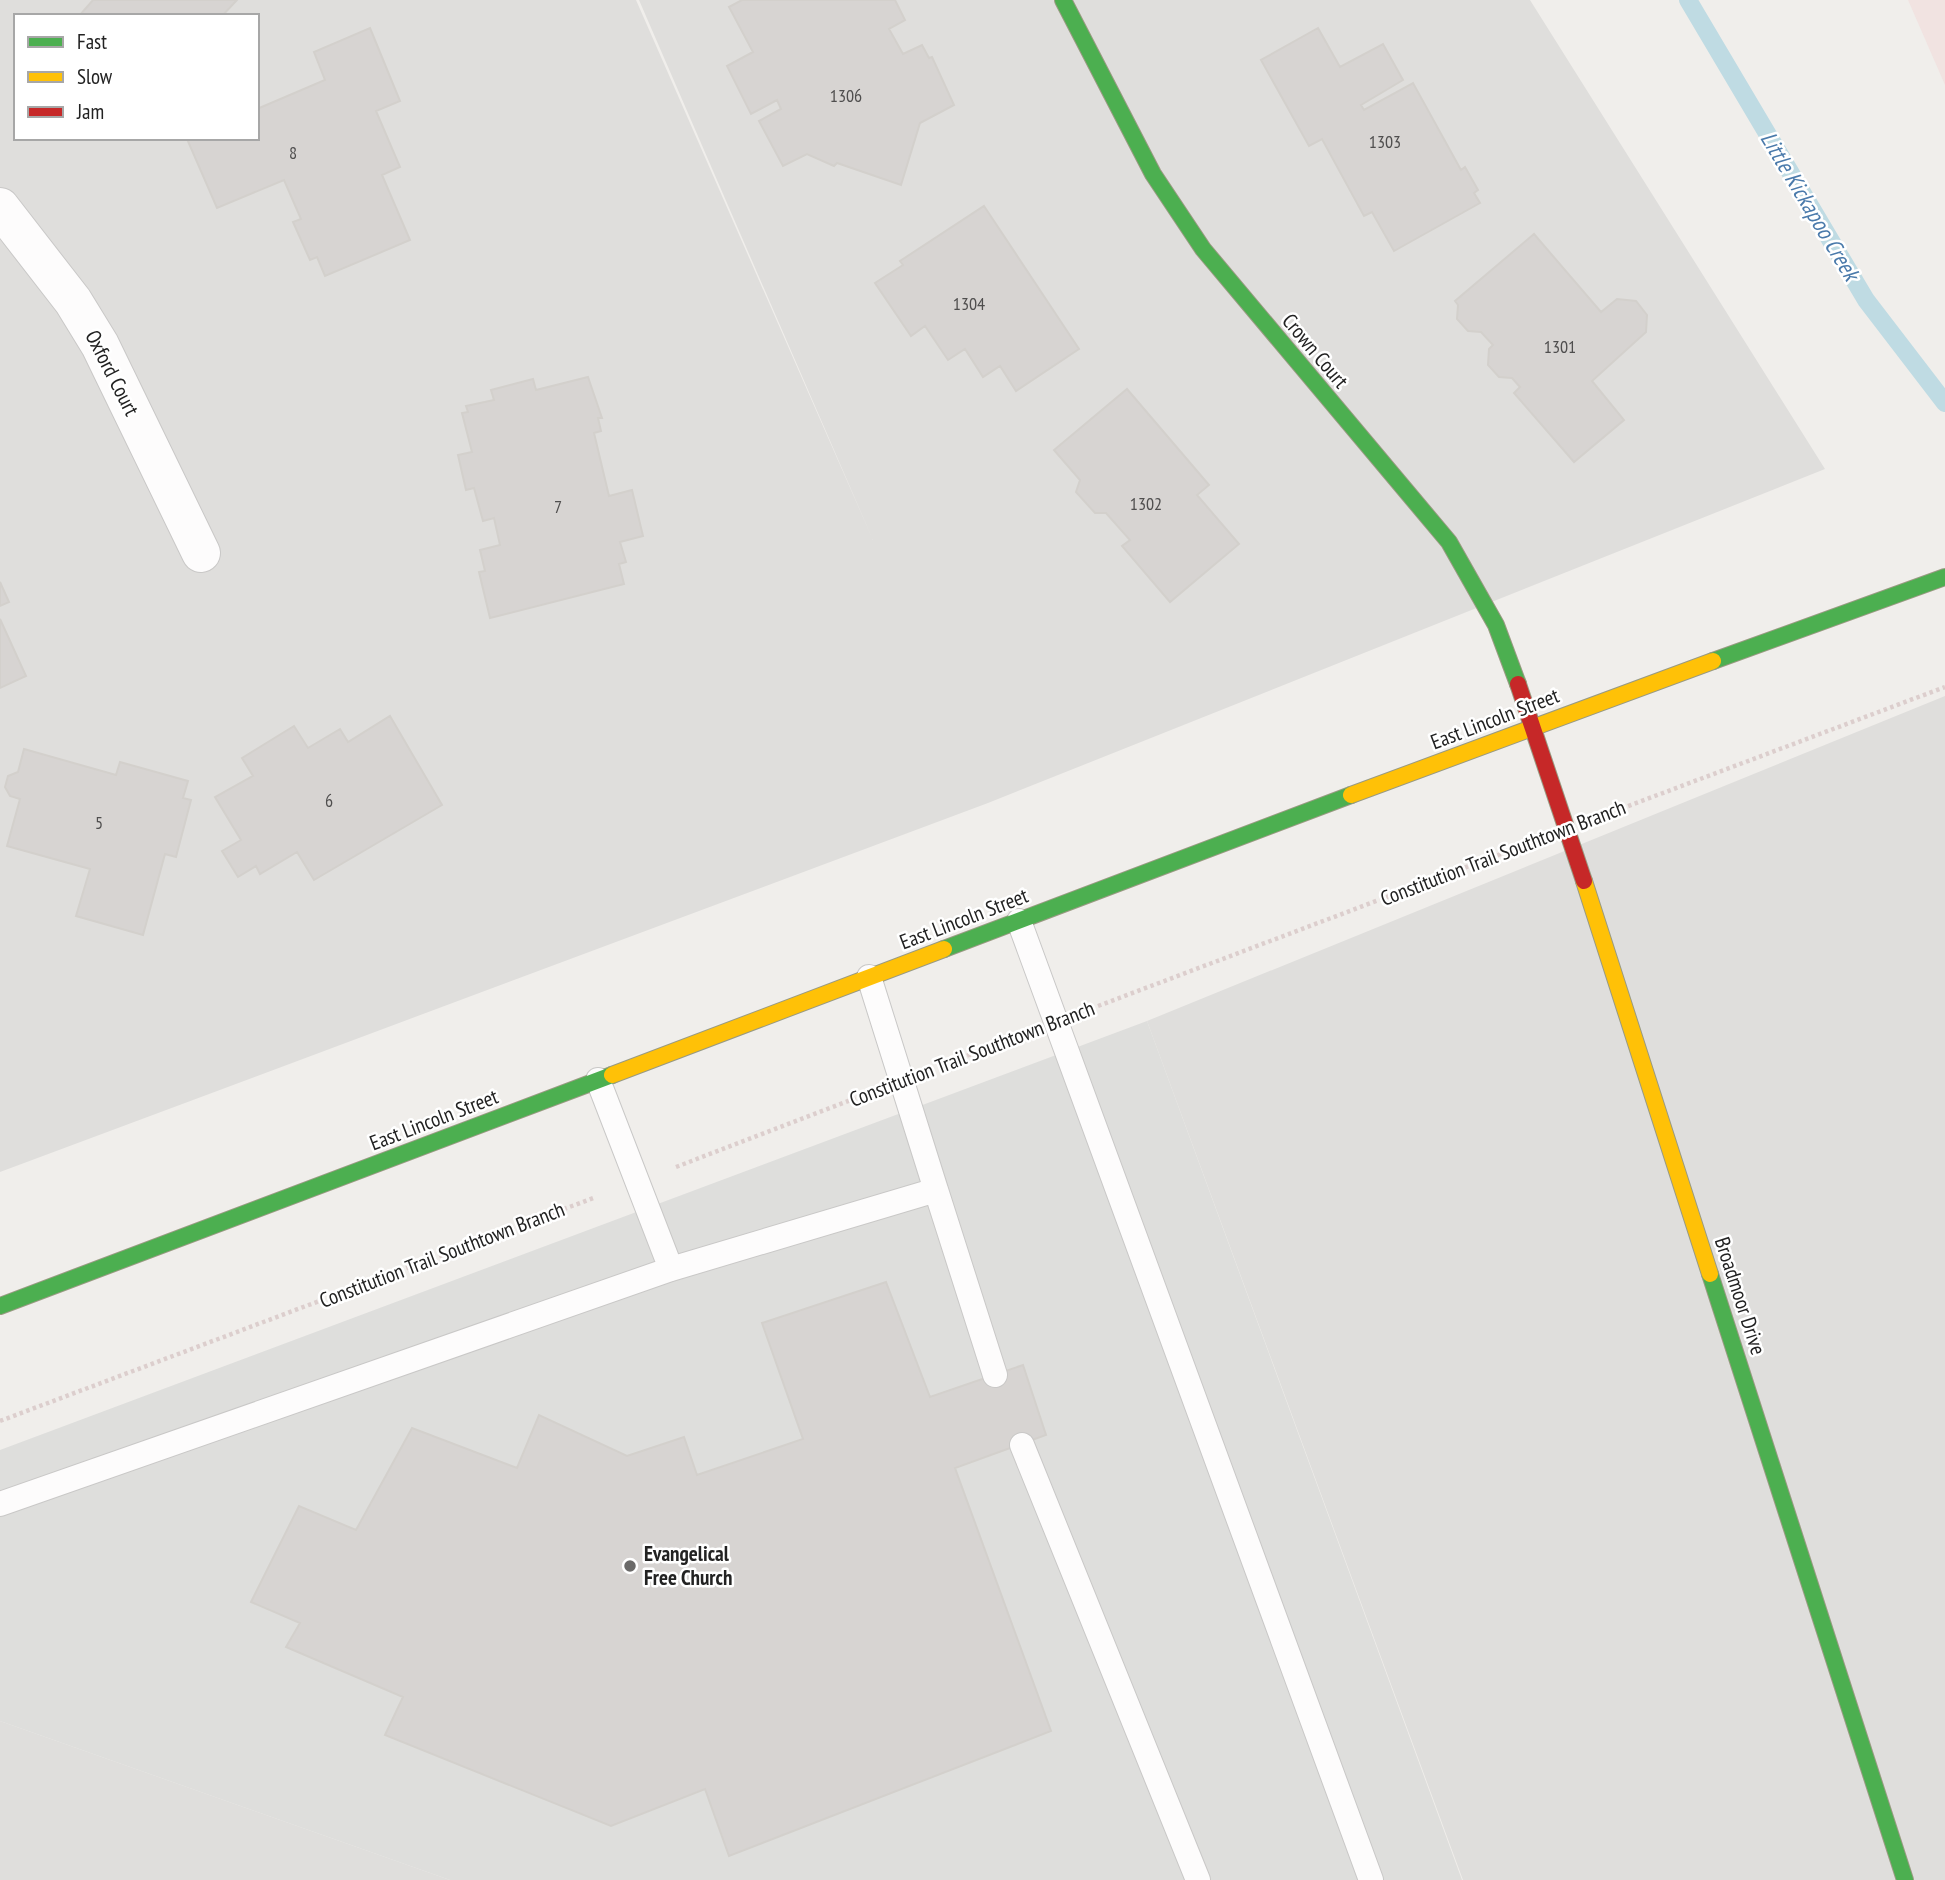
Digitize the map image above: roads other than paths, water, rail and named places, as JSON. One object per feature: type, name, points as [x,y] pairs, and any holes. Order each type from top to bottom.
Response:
[{"type":"main road","name":"Crown Court","points":[[1063,0],[1153,174],[1203,249],[1449,542],[1475,583],[1496,625],[1534,726]]},
{"type":"main road","name":"East Lincoln Street","points":[[0,1306],[1534,726],[1945,577]]},
{"type":"main road","name":"Broadmoor Drive","points":[[1534,726],[1569,828],[1905,1880]]},
{"type":"street","name":"Oxford Court","points":[[0,207],[73,301],[100,345],[201,553]]},
{"type":"lane","points":[[1019,921],[1054,1023],[1371,1880]]},
{"type":"lane","points":[[869,977],[995,1375]]},
{"type":"lane","points":[[597,1080],[671,1269]]},
{"type":"lane","points":[[0,1504],[671,1269],[936,1190]]},
{"type":"lane","points":[[1022,1445],[1198,1880]]},
{"type":"waterway","name":"Little Kickapoo Creek","points":[[1688,0],[1866,300],[1945,403]]},
{"type":"place","name":"Evangelical Free Church","points":[[630,1566]]}]
